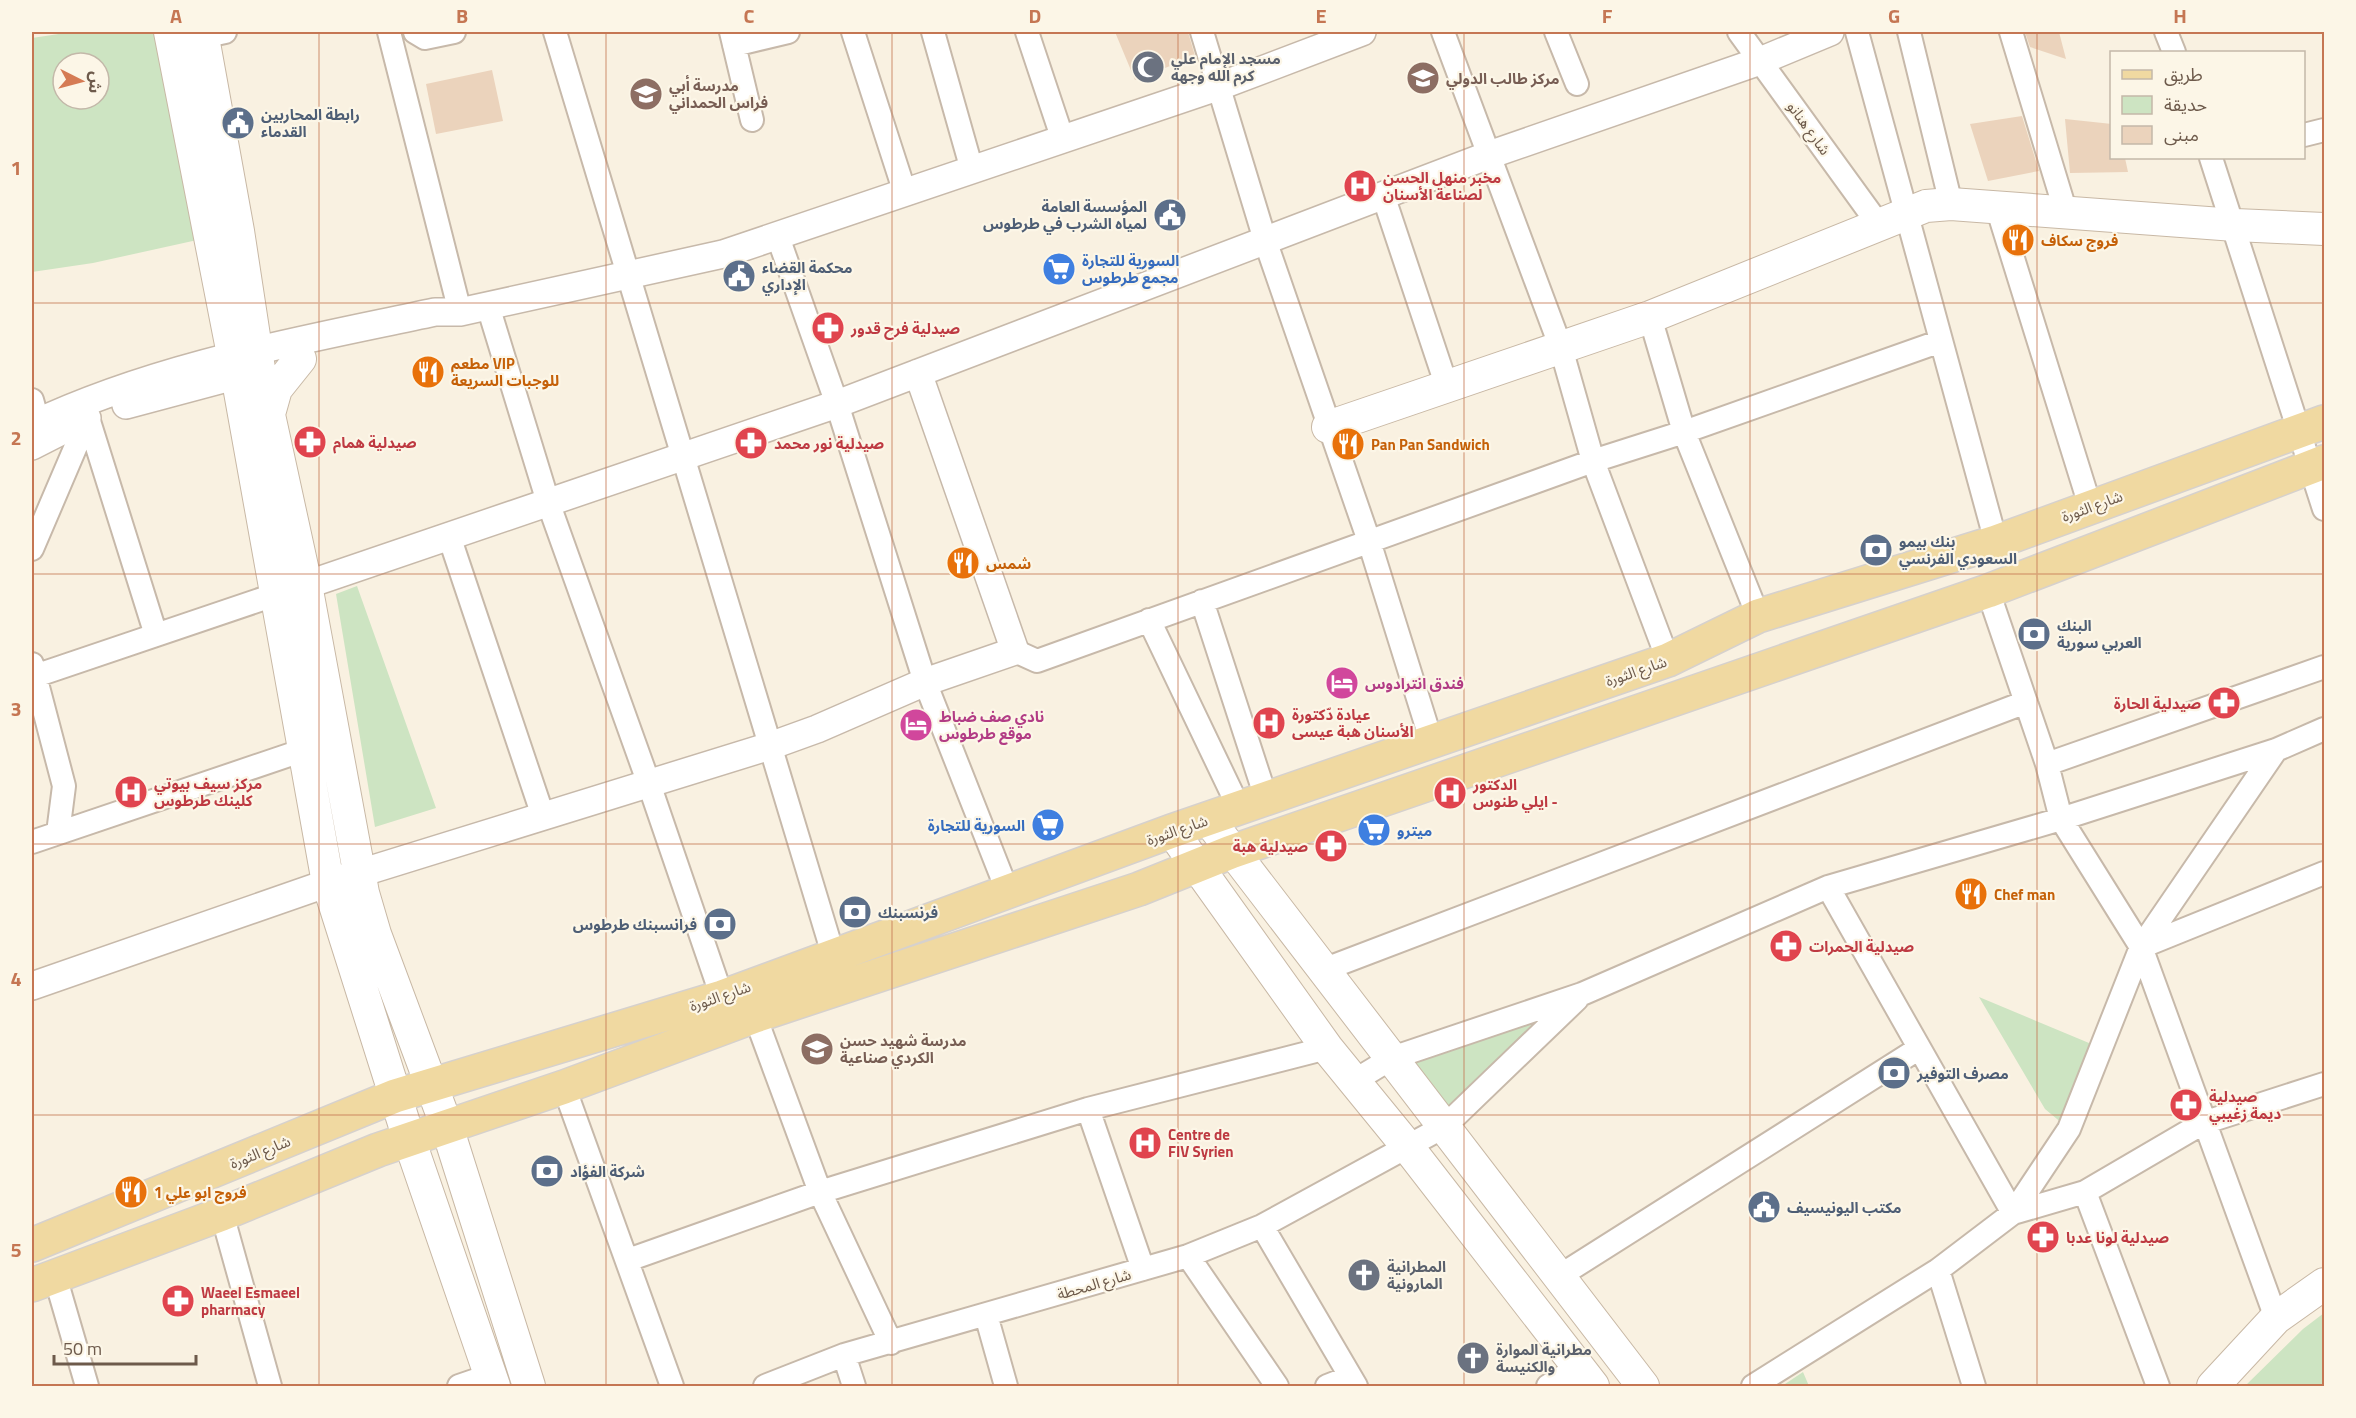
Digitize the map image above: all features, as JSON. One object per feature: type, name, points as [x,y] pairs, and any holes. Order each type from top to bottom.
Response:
[{"type":"main road","points":[[170,32],[238,231],[246,363],[292,589],[375,934],[447,1127],[529,1386]]},
{"type":"main road","points":[[203,125],[210,33]]},
{"type":"main road","points":[[1328,427],[1650,318],[1926,206],[1951,204],[2235,225],[2325,229]]},
{"type":"main road","points":[[269,414],[276,389],[300,359]]},
{"type":"main road","points":[[246,363],[269,414],[292,589],[304,750],[328,883],[409,1139],[493,1381]]},
{"type":"main road","name":"شارع الثورة","points":[[32,1245],[395,1096],[722,997],[833,954],[1172,831],[1668,660],[1758,616],[1996,542],[2313,426]]},
{"type":"main road","name":"شارع الثورة","points":[[44,1280],[222,1214],[409,1139],[564,1086],[755,1016],[1138,889],[1231,852],[1988,591],[2318,464]]},
{"type":"main road","points":[[1208,819],[1231,852],[1445,1126],[1643,1386]]},
{"type":"main road","points":[[1172,831],[1328,1048],[1586,1377]]},
{"type":"main road","points":[[2213,1386],[2276,1318],[2325,1284]]},
{"type":"street","points":[[389,32],[460,312]]},
{"type":"street","points":[[415,32],[425,38],[454,32]]},
{"type":"street","points":[[555,32],[833,954]]},
{"type":"street","points":[[752,120],[732,38],[788,32]]},
{"type":"street","points":[[854,32],[905,194]]},
{"type":"street","points":[[933,32],[972,170]]},
{"type":"street","points":[[1027,32],[1063,140]]},
{"type":"street","points":[[1202,32],[1265,240],[1369,541],[1431,740]]},
{"type":"street","points":[[1443,32],[1561,348],[1593,461],[1668,660]]},
{"type":"street","points":[[1556,32],[1577,84]]},
{"type":"street","name":"شارع هنانو","points":[[1739,32],[1760,61],[1892,219]]},
{"type":"street","points":[[58,833],[64,786],[33,672],[156,635],[837,404],[1383,195],[1490,155],[1760,61],[1830,32]]},
{"type":"street","points":[[1857,32],[1892,219],[1941,341],[1996,542]]},
{"type":"street","points":[[1909,32],[1951,204]]},
{"type":"street","points":[[2011,32],[2066,213]]},
{"type":"street","points":[[2166,32],[2174,51]]},
{"type":"street","points":[[35,427],[112,390],[246,363],[435,312],[460,312],[723,254],[1220,86],[1350,34]]},
{"type":"street","points":[[2305,135],[2325,130]]},
{"type":"street","points":[[2212,159],[2235,225],[2313,426],[2325,509]]},
{"type":"street","points":[[1383,195],[1447,387]]},
{"type":"street","points":[[1997,207],[2090,506]]},
{"type":"street","points":[[778,237],[837,404],[926,682],[1007,890]]},
{"type":"street","points":[[489,306],[548,502],[722,997]]},
{"type":"street","points":[[35,427],[88,417],[246,363],[300,359],[439,324],[460,312]]},
{"type":"street","points":[[1650,318],[1684,432],[1758,616]]},
{"type":"street","points":[[32,986],[328,883],[770,746],[926,682],[1015,651],[1037,661],[1593,461],[1684,432],[1941,341]]},
{"type":"street","points":[[918,373],[1015,651]]},
{"type":"street","points":[[32,549],[88,417]]},
{"type":"street","points":[[88,417],[156,635]]},
{"type":"street","points":[[449,536],[543,816]]},
{"type":"street","points":[[1988,591],[2047,764],[2061,819],[2141,947],[2203,1123],[2276,1318]]},
{"type":"street","points":[[1202,601],[1253,803]]},
{"type":"street","points":[[1149,620],[1253,803]]},
{"type":"street","points":[[2047,764],[2325,667]]},
{"type":"street","points":[[1323,970],[2026,702]]},
{"type":"street","points":[[1354,1081],[1392,1058],[1582,994],[1828,887],[2061,819],[2276,750],[2325,729]]},
{"type":"street","points":[[32,842],[304,750]]},
{"type":"street","points":[[1753,1386],[1938,1270],[2013,1213],[2069,1129],[2141,947],[2276,750]]},
{"type":"street","points":[[2141,947],[2325,873]]},
{"type":"street","points":[[1828,887],[2013,1213]]},
{"type":"street","name":"شارع المحطة","points":[[765,1386],[844,1355],[1188,1256],[1262,1226],[1445,1126],[1582,994]]},
{"type":"street","points":[[755,1016],[820,1191],[891,1343]]},
{"type":"street","points":[[628,1260],[820,1191],[1088,1109],[1328,1048]]},
{"type":"street","points":[[1558,1277],[1918,1049]]},
{"type":"street","points":[[2013,1213],[2085,1192],[2203,1123],[2325,1084]]},
{"type":"street","points":[[564,1086],[672,1386]]},
{"type":"street","points":[[1088,1109],[1143,1269]]},
{"type":"street","points":[[2085,1192],[2158,1386]]},
{"type":"street","points":[[222,1214],[270,1386]]},
{"type":"street","points":[[1262,1226],[1353,1382],[1327,1386]]},
{"type":"street","points":[[1188,1256],[1277,1386]]},
{"type":"street","points":[[1938,1270],[1974,1386]]},
{"type":"street","points":[[44,1280],[87,1386]]},
{"type":"street","points":[[986,1315],[1006,1386]]},
{"type":"street","points":[[844,1355],[854,1386]]},
{"type":"street","points":[[1548,1386],[1586,1377]]},
{"type":"street","points":[[459,1386],[493,1381]]},
{"type":"green space","points":[[72,32],[202,32],[238,231],[93,263],[32,272],[32,38]]},
{"type":"green space","points":[[357,586],[436,808],[375,827],[336,594]]},
{"type":"green space","points":[[1979,997],[2101,1048],[2069,1129],[2045,1109]]},
{"type":"green space","points":[[1560,1009],[1452,1112],[1411,1060]]},
{"type":"green space","points":[[2324,1313],[2324,1386],[2245,1386],[2303,1329]]},
{"type":"green space","points":[[1803,1372],[1809,1386],[1782,1386]]},
{"type":"building","name":"مسجد الإمام علي كرم الله وجهه","points":[[1115,32],[1188,32],[1195,56],[1135,80]]},
{"type":"building","points":[[2025,32],[2059,32],[2066,59],[2030,47]]},
{"type":"building","points":[[492,70],[503,121],[436,134],[426,84]]},
{"type":"building","points":[[2022,116],[2039,171],[1988,181],[1970,124]]},
{"type":"building","points":[[2065,119],[2110,124],[2110,159],[2125,159],[2128,172],[2070,173]]},
{"type":"place","name":"مسجد الإمام علي كرم الله وجهه","points":[[1148,67]]},
{"type":"place","name":"مركز طالب الدولي","points":[[1423,78]]},
{"type":"place","name":"مدرسة أبي فراس الحمداني","points":[[646,94]]},
{"type":"place","name":"رابطة المحاربين القدماء","points":[[238,123]]},
{"type":"place","name":"مخبر منهل الحسن لصناعة الأسنان","points":[[1360,186]]},
{"type":"place","name":"المؤسسة العامة لمياه الشرب في طرطوس","points":[[1170,215]]},
{"type":"place","name":"فروج سكاف","points":[[2018,240]]},
{"type":"place","name":"السورية للتجارة مجمع طرطوس","points":[[1059,269]]},
{"type":"place","name":"محكمة القضاء الإداري","points":[[739,276]]},
{"type":"place","name":"صيدلية فرح قدور","points":[[828,328]]},
{"type":"place","name":"مطعم VIP للوجبات السريعة","points":[[428,372]]},
{"type":"place","name":"صيدلية همام","points":[[310,442]]},
{"type":"place","name":"صيدلية نور محمد","points":[[751,443]]},
{"type":"place","name":"Pan Pan Sandwich","points":[[1348,444]]},
{"type":"place","name":"بنك بيمو السعودي الفرنسي","points":[[1876,550]]},
{"type":"place","name":"شمس","points":[[963,563]]},
{"type":"place","name":"البنك العربي سورية","points":[[2034,634]]},
{"type":"place","name":"فندق انترادوس","points":[[1342,683]]},
{"type":"place","name":"صيدلية الحارة","points":[[2224,703]]},
{"type":"place","name":"عيادة دّكتورة الأسنان هبة عيسى","points":[[1269,723]]},
{"type":"place","name":"نادي صف ضباط موقع طرطوس","points":[[916,725]]},
{"type":"place","name":"مركز سيف بيوتي كلينك طرطوس","points":[[131,792]]},
{"type":"place","name":"الدكتور ايلي طنوس -","points":[[1450,793]]},
{"type":"place","name":"السورية للتجارة","points":[[1048,825]]},
{"type":"place","name":"ميترو","points":[[1374,830]]},
{"type":"place","name":"صيدلية هبة","points":[[1331,846]]},
{"type":"place","name":"Chef man","points":[[1971,894]]},
{"type":"place","name":"فرنسبنك","points":[[855,912]]},
{"type":"place","name":"فرانسبنك طرطوس","points":[[720,924]]},
{"type":"place","name":"صيدلية الحمرات","points":[[1786,946]]},
{"type":"place","name":"مدرسة شهيد حسن الكردي صناعية","points":[[817,1049]]},
{"type":"place","name":"مصرف التوفير","points":[[1894,1073]]},
{"type":"place","name":"صيدلية ديمة زغيبي","points":[[2186,1105]]},
{"type":"place","name":"Centre de FIV Syrien","points":[[1145,1143]]},
{"type":"place","name":"شركة الفؤاد","points":[[547,1171]]},
{"type":"place","name":"فروج ابو علي 1","points":[[131,1192]]},
{"type":"place","name":"مكتب اليونيسيف","points":[[1764,1207]]},
{"type":"place","name":"صيدلية لونا عدبا","points":[[2043,1237]]},
{"type":"place","name":"المطرانية المارونية","points":[[1364,1275]]},
{"type":"place","name":"Waeel Esmaeel pharmacy","points":[[178,1301]]},
{"type":"place","name":"مطرانية الموارة والكنيسة","points":[[1473,1358]]}]
